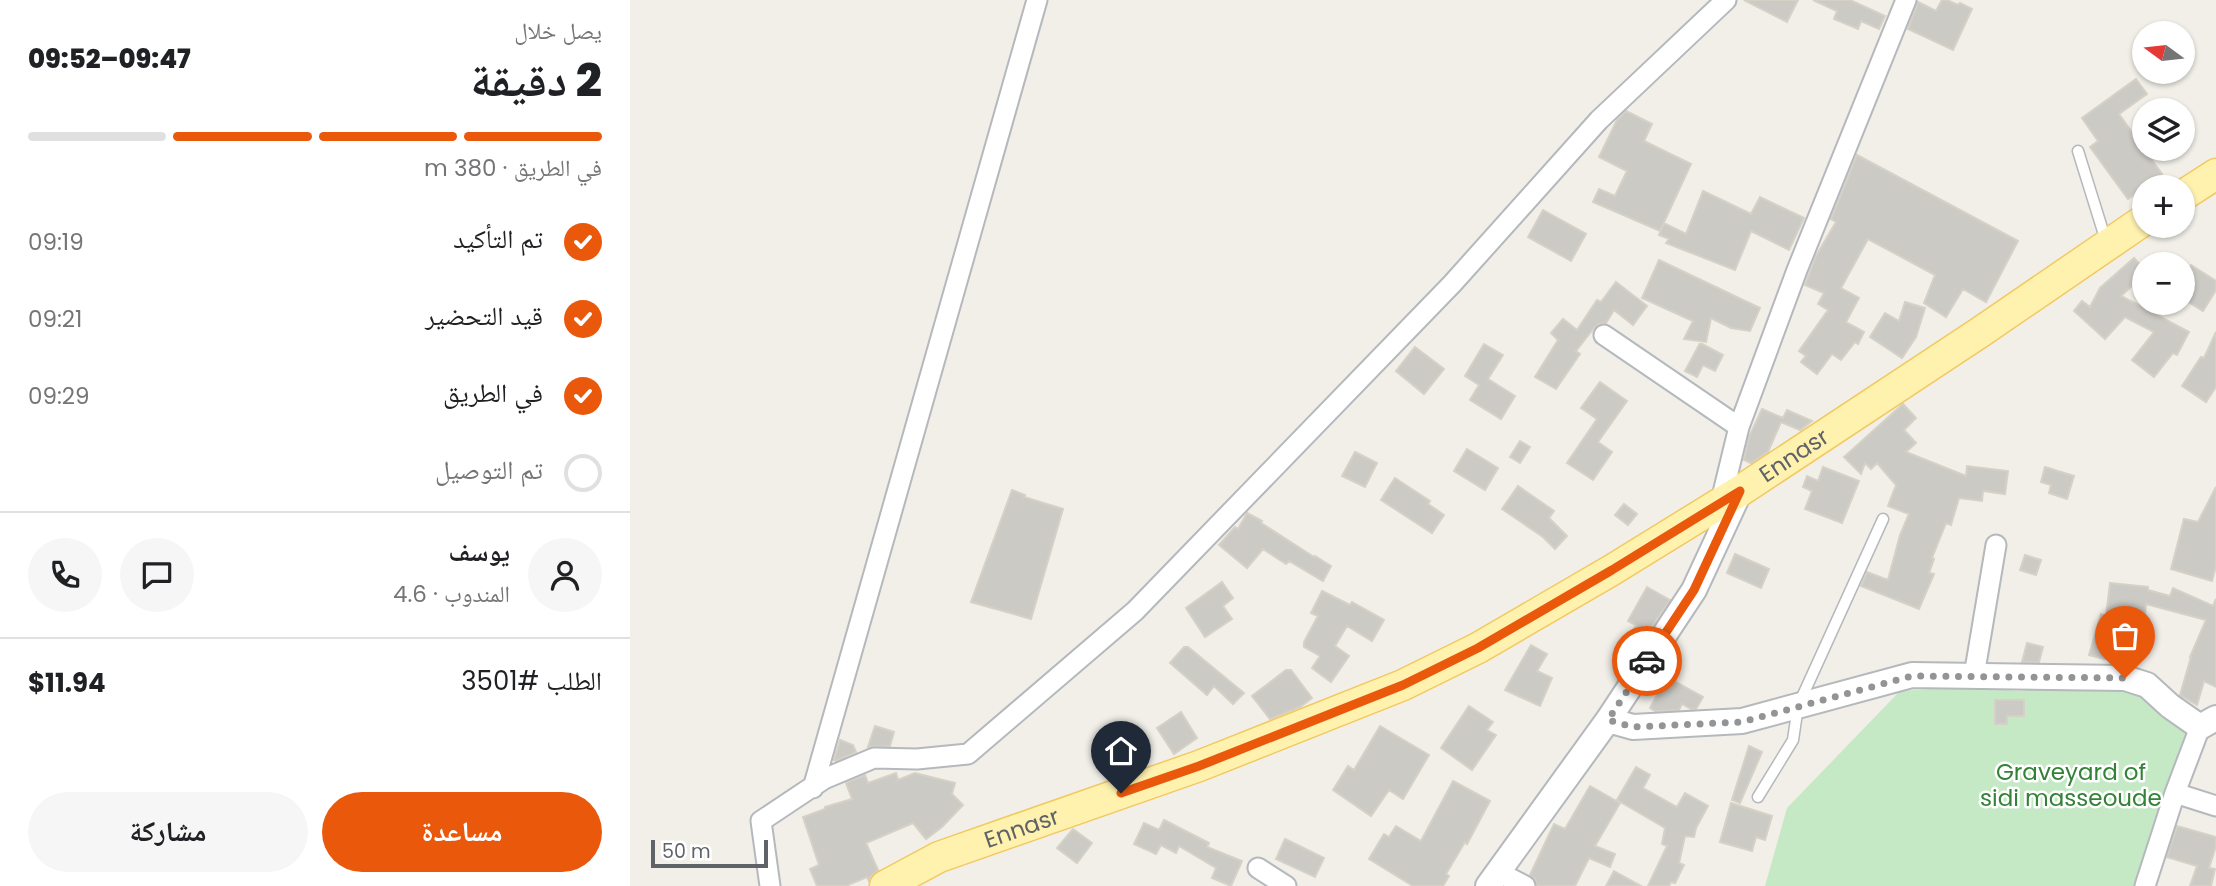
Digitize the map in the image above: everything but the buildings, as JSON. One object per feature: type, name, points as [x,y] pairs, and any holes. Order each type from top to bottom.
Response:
[{"type":"main road","points":[[2195,188],[2216,174]]},
{"type":"main road","name":"Ennasr","points":[[885,886],[939,857],[1199,766],[1403,685],[1478,648],[1612,570],[1730,496],[1979,333],[2132,228]]},
{"type":"street","points":[[813,788],[1037,0]]},
{"type":"street","points":[[770,886],[761,821],[824,779],[874,758],[917,759],[968,754],[1135,611],[1452,284],[1599,121],[1726,0]]},
{"type":"street","points":[[1525,886],[1493,879],[1608,720],[1694,590],[1730,496],[1739,427],[1797,270],[1906,0]]},
{"type":"street","points":[[1604,335],[1739,427]]},
{"type":"street","points":[[1974,676],[1996,545]]},
{"type":"street","points":[[1608,720],[1633,727],[1742,722],[1912,676],[2125,678],[2147,685],[2170,706],[2208,723],[2175,793],[2145,886]]},
{"type":"street","points":[[2175,793],[2216,806]]},
{"type":"street","points":[[1258,868],[1286,886]]},
{"type":"lane","points":[[2078,151],[2107,244]]},
{"type":"lane","points":[[1758,797],[1793,740],[1798,706],[1884,519]]},
{"type":"green space","name":"Graveyard of sidi masseoude","points":[[2080,681],[2137,685],[2180,717],[2192,749],[2149,886],[1765,886],[1787,808],[1900,691],[1961,687],[2021,691]]},
{"type":"way so far","points":[[1647,661],[1608,720],[1633,727],[1742,722],[1912,676],[2125,678]]},
{"type":"route","points":[[1121,793],[1199,766],[1403,685],[1478,648],[1740,491],[1694,590],[1647,661]]}]
